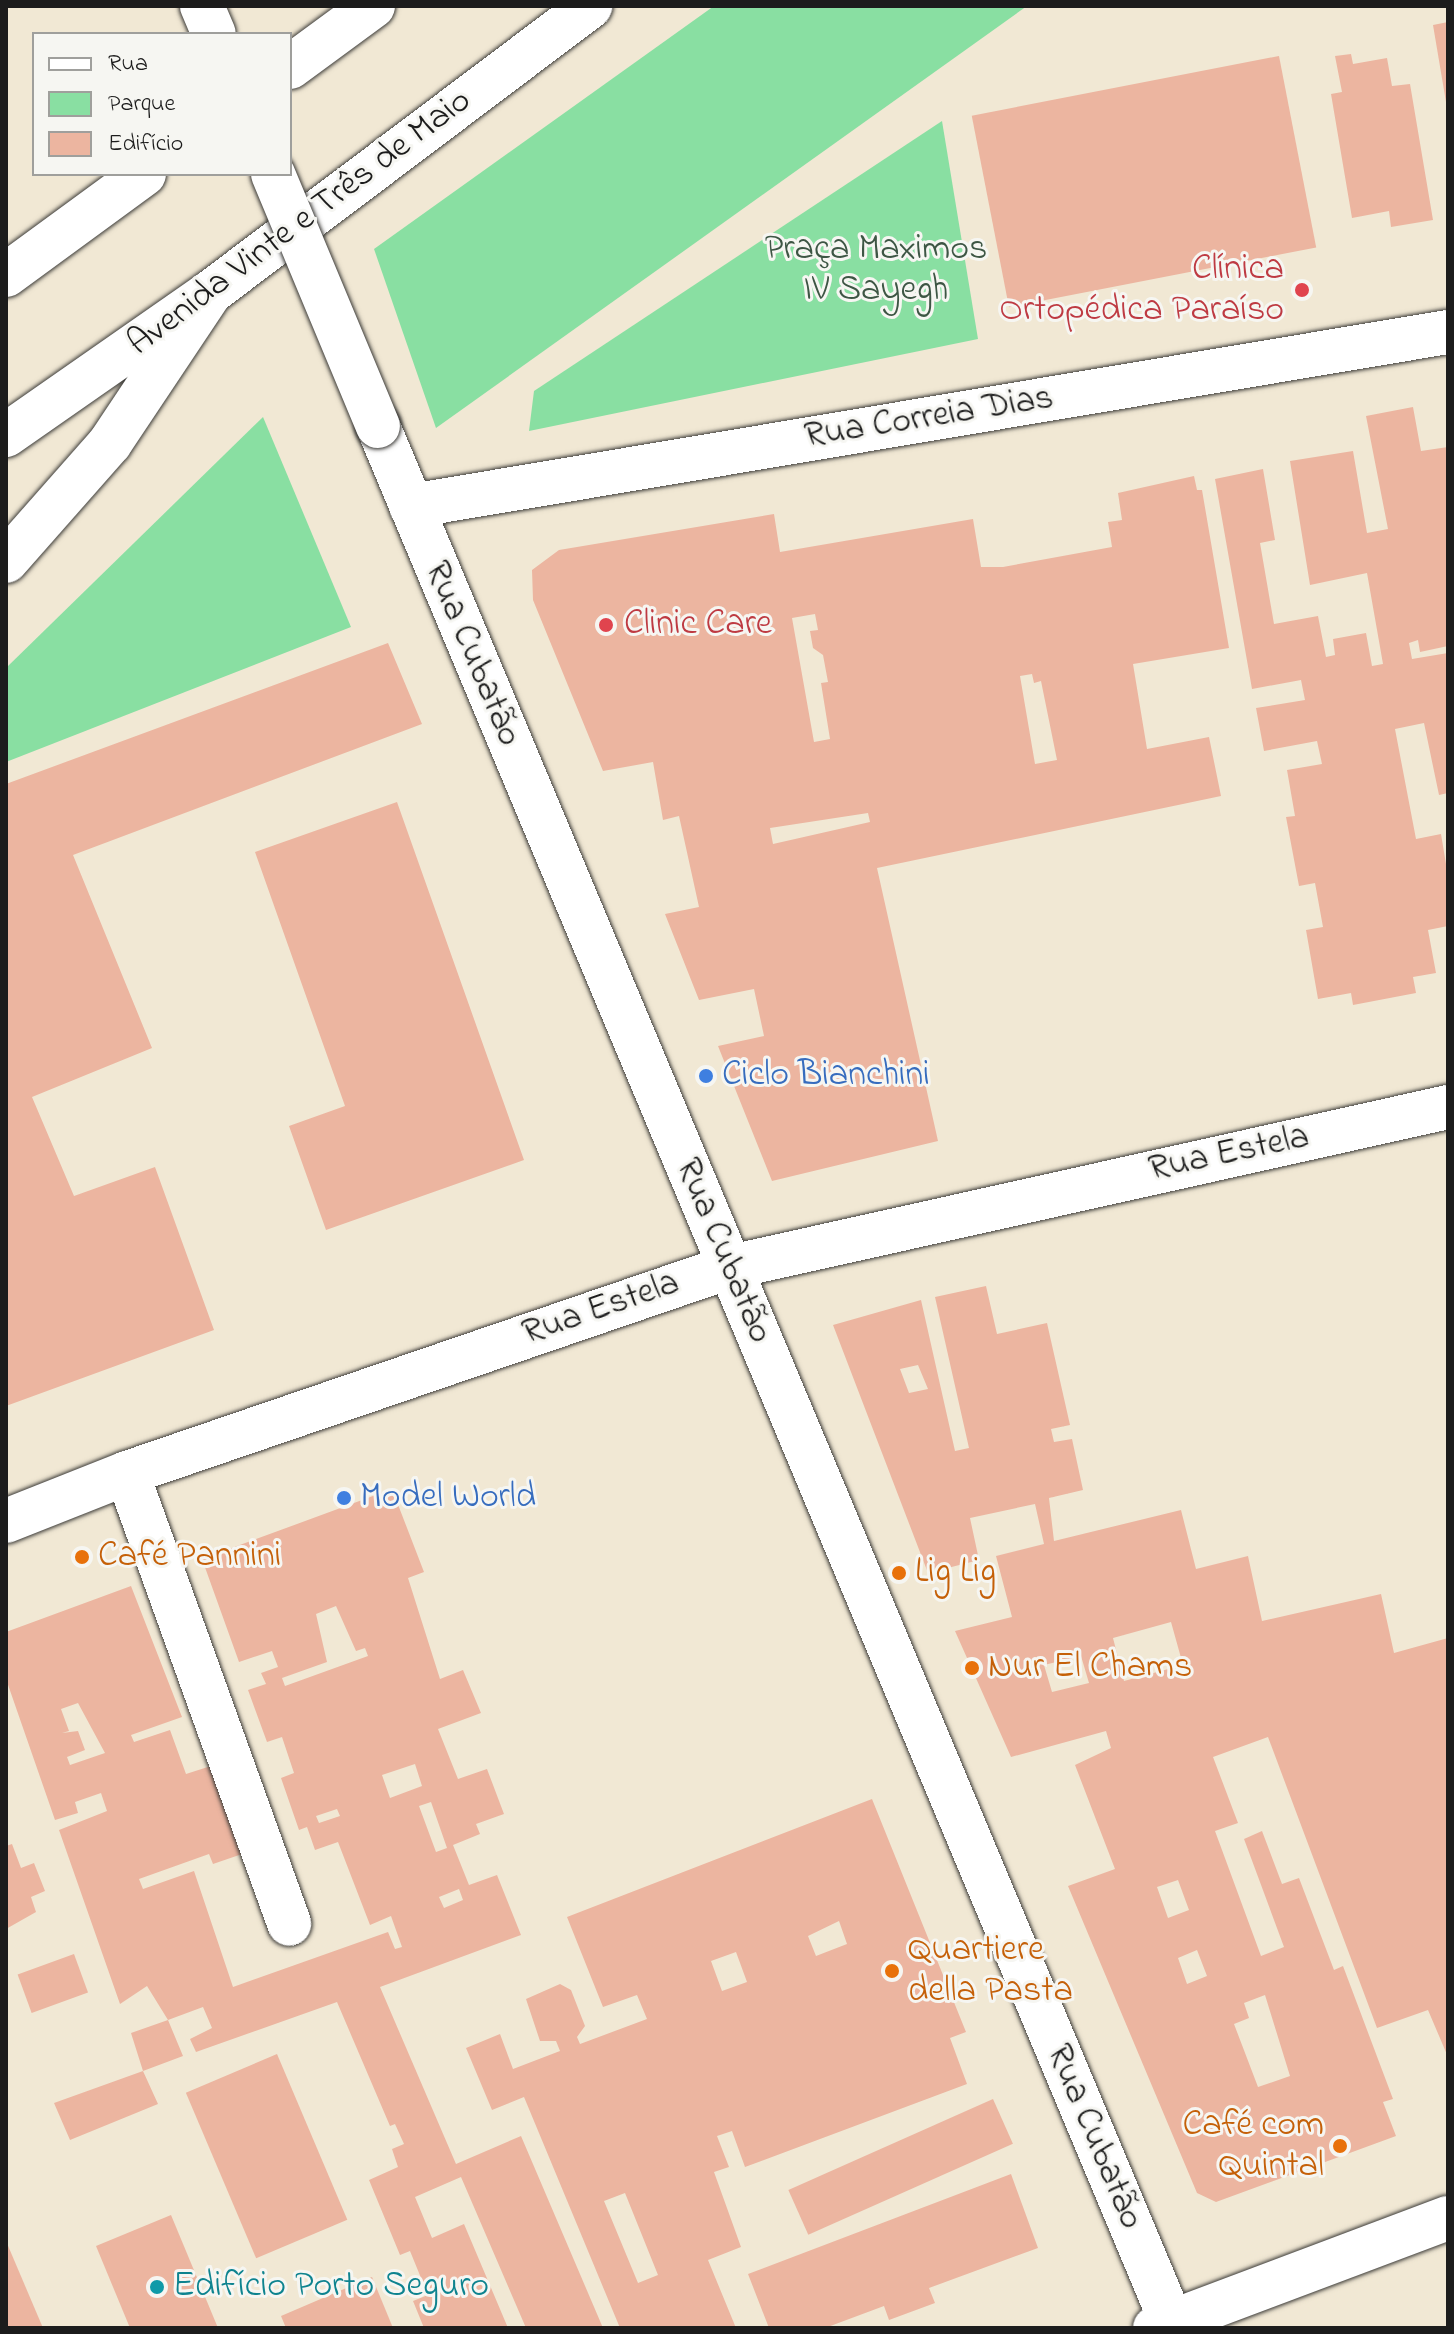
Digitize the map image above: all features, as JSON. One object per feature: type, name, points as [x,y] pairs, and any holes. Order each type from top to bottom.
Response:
[{"type":"main road","points":[[202,6],[213,32]]},
{"type":"main road","points":[[292,66],[373,6]]},
{"type":"main road","name":"Avenida Vinte e Três de Maio","points":[[6,435],[211,292],[590,6]]},
{"type":"main road","points":[[6,275],[141,176]]},
{"type":"main road","name":"Rua Cubatão","points":[[274,176],[726,1268],[762,1343],[1167,2326]]},
{"type":"main road","points":[[6,561],[110,443],[211,292]]},
{"type":"main road","name":"Rua Correia Dias","points":[[411,506],[1448,332]]},
{"type":"main road","name":"Rua Estela","points":[[6,1521],[127,1473],[726,1268],[1448,1107]]},
{"type":"main road","points":[[127,1473],[289,1924]]},
{"type":"main road","points":[[1167,2326],[1448,2218]]},
{"type":"green space","points":[[714,6],[1027,6],[436,428],[374,249]]},
{"type":"green space","name":"Praça Maximos IV Sayegh","points":[[942,121],[978,339],[529,431],[534,391]]},
{"type":"green space","points":[[263,417],[351,627],[6,762],[6,668]]},
{"type":"building","points":[[1448,22],[1448,102],[1446,102],[1433,25]]},
{"type":"building","points":[[1351,54],[1353,64],[1387,58],[1392,86],[1410,84],[1433,220],[1391,227],[1389,211],[1352,218],[1331,94],[1342,92],[1335,56]]},
{"type":"building","points":[[1279,56],[1316,247],[1009,307],[972,116]]},
{"type":"building","points":[[1413,407],[1421,451],[1448,447],[1448,646],[1420,652],[1418,640],[1409,643],[1412,659],[1448,653],[1448,793],[1439,795],[1424,723],[1395,729],[1416,839],[1441,834],[1448,876],[1448,926],[1428,930],[1436,973],[1413,977],[1416,993],[1353,1005],[1351,993],[1318,999],[1306,930],[1323,927],[1315,883],[1299,886],[1286,817],[1295,816],[1287,770],[1322,764],[1317,741],[1264,751],[1256,708],[1305,700],[1301,680],[1252,689],[1215,479],[1263,469],[1275,540],[1260,543],[1274,624],[1318,616],[1326,657],[1335,655],[1333,639],[1366,633],[1372,666],[1383,664],[1367,573],[1310,585],[1290,461],[1353,451],[1367,533],[1388,529],[1366,416]]},
{"type":"building","points":[[1194,476],[1197,490],[1202,490],[1229,648],[1133,664],[1147,749],[1209,737],[1221,796],[877,868],[938,1141],[772,1181],[718,1046],[764,1036],[754,989],[699,1000],[665,914],[699,907],[679,816],[663,820],[653,762],[603,771],[533,600],[532,570],[559,550],[774,514],[780,552],[973,519],[981,567],[1003,567],[1112,547],[1108,522],[1122,520],[1118,493]],"holes":[[[815,614],[818,630],[810,631],[813,648],[823,655],[828,682],[821,683],[830,739],[814,742],[792,618]],[[1032,674],[1034,683],[1041,681],[1057,760],[1035,764],[1020,676]],[[868,813],[870,822],[773,844],[770,828]]]},
{"type":"building","points":[[388,643],[422,724],[73,855],[152,1048],[32,1097],[74,1196],[155,1167],[214,1330],[6,1406],[6,784]]},
{"type":"building","points":[[397,802],[524,1160],[326,1230],[289,1126],[345,1106],[255,852]]},
{"type":"building","points":[[986,1286],[997,1334],[1047,1323],[1070,1425],[1051,1429],[1054,1442],[1072,1439],[1083,1490],[1049,1498],[1054,1541],[1181,1510],[1196,1569],[1248,1556],[1262,1621],[1381,1594],[1394,1653],[1448,1638],[1448,2057],[1428,2010],[1377,2028],[1268,1737],[1213,1757],[1238,1823],[1215,1831],[1261,1956],[1284,1947],[1244,1839],[1262,1831],[1282,1884],[1299,1878],[1334,1970],[1343,1966],[1393,2099],[1383,2102],[1396,2136],[1216,2202],[1197,2193],[1068,1886],[1115,1869],[1075,1765],[1111,1748],[1106,1731],[1011,1757],[955,1631],[1012,1617],[996,1556],[1044,1544],[1035,1504],[970,1518],[979,1560],[928,1573],[833,1325],[921,1300],[955,1451],[969,1448],[935,1297]],"holes":[[[918,1365],[928,1389],[909,1393],[900,1369]],[[1171,1622],[1183,1665],[1124,1681],[1113,1638]],[[1081,1656],[1089,1683],[1052,1692],[1044,1665]],[[1178,1880],[1189,1910],[1168,1918],[1157,1887]],[[1197,1950],[1207,1976],[1187,1984],[1178,1958]],[[1265,1995],[1290,2076],[1258,2087],[1234,2024],[1249,2018],[1244,2003]]]},
{"type":"building","points":[[392,1489],[424,1572],[408,1578],[440,1679],[463,1670],[481,1713],[438,1729],[458,1779],[487,1769],[504,1814],[476,1824],[480,1834],[453,1845],[469,1885],[497,1875],[521,1935],[380,1987],[456,2164],[521,2136],[603,2328],[526,2328],[461,2177],[415,2197],[432,2238],[464,2224],[508,2328],[424,2328],[413,2301],[428,2295],[410,2251],[400,2255],[369,2180],[398,2167],[392,2149],[404,2144],[395,2124],[390,2126],[337,2002],[196,2052],[190,2039],[212,2028],[203,2007],[168,2020],[147,1986],[120,2004],[59,1830],[107,1811],[101,1793],[75,1802],[78,1813],[55,1820],[6,1679],[6,1632],[131,1586],[182,1717],[131,1735],[134,1742],[170,1730],[186,1774],[214,1765],[245,1853],[213,1864],[209,1854],[139,1879],[143,1889],[194,1871],[233,1987],[388,1932],[395,1949],[402,1947],[391,1916],[370,1925],[338,1842],[315,1850],[307,1827],[299,1830],[281,1778],[294,1773],[282,1737],[267,1742],[248,1690],[266,1684],[261,1673],[278,1667],[272,1651],[239,1662],[202,1559]],"holes":[[[336,1606],[356,1651],[365,1648],[368,1656],[285,1686],[282,1678],[327,1662],[316,1614]],[[78,1703],[105,1753],[70,1765],[67,1757],[85,1750],[78,1731],[62,1733],[69,1731],[61,1709]],[[415,1764],[422,1786],[390,1798],[382,1775]],[[431,1802],[447,1848],[436,1852],[419,1806]],[[337,1809],[340,1816],[319,1823],[316,1816]],[[459,1889],[463,1900],[444,1908],[439,1897]]]},
{"type":"building","points":[[872,1799],[966,2032],[950,2038],[967,2084],[745,2167],[732,2131],[717,2136],[729,2167],[714,2172],[741,2247],[708,2260],[736,2328],[620,2328],[524,2097],[492,2110],[466,2048],[500,2034],[513,2069],[560,2051],[556,2041],[540,2041],[526,1999],[560,1984],[571,1990],[585,2026],[577,2037],[580,2044],[647,2019],[637,1995],[603,2007],[567,1917]],"holes":[[[839,1921],[847,1944],[816,1956],[808,1936]],[[736,1952],[747,1982],[722,1991],[711,1961]],[[625,2193],[658,2275],[638,2283],[604,2201]]]},
{"type":"building","points":[[12,1844],[21,1868],[34,1863],[45,1891],[31,1897],[36,1912],[6,1929],[6,1846]]},
{"type":"building","points":[[74,1954],[88,1993],[32,2013],[18,1975]]},
{"type":"building","points":[[168,2020],[183,2056],[143,2071],[131,2033]]},
{"type":"building","points":[[277,2054],[347,2220],[256,2258],[186,2093]]},
{"type":"building","points":[[143,2071],[158,2104],[70,2140],[54,2103]]},
{"type":"building","points":[[993,2099],[1013,2144],[808,2235],[788,2190]]},
{"type":"building","points":[[1011,2174],[1038,2248],[929,2288],[935,2303],[889,2320],[884,2306],[825,2328],[769,2328],[748,2274]]},
{"type":"building","name":"Edifício Porto Seguro","points":[[171,2215],[218,2328],[130,2328],[96,2246]]},
{"type":"building","points":[[6,2241],[43,2328],[6,2328]]},
{"type":"building","points":[[372,2277],[393,2328],[286,2328],[281,2316]]},
{"type":"place","name":"Clínica Ortopédica Paraíso","points":[[1302,290]]},
{"type":"place","name":"Clinic Care","points":[[606,625]]},
{"type":"place","name":"Ciclo Bianchini","points":[[706,1076]]},
{"type":"place","name":"Model World","points":[[344,1498]]},
{"type":"place","name":"Café Pannini","points":[[82,1557]]},
{"type":"place","name":"Lig Lig","points":[[899,1573]]},
{"type":"place","name":"Nur El Chams","points":[[972,1668]]},
{"type":"place","name":"Quartiere della Pasta","points":[[892,1971]]},
{"type":"place","name":"Café com Quintal","points":[[1340,2146]]},
{"type":"place","name":"Edifício Porto Seguro","points":[[157,2287]]}]
